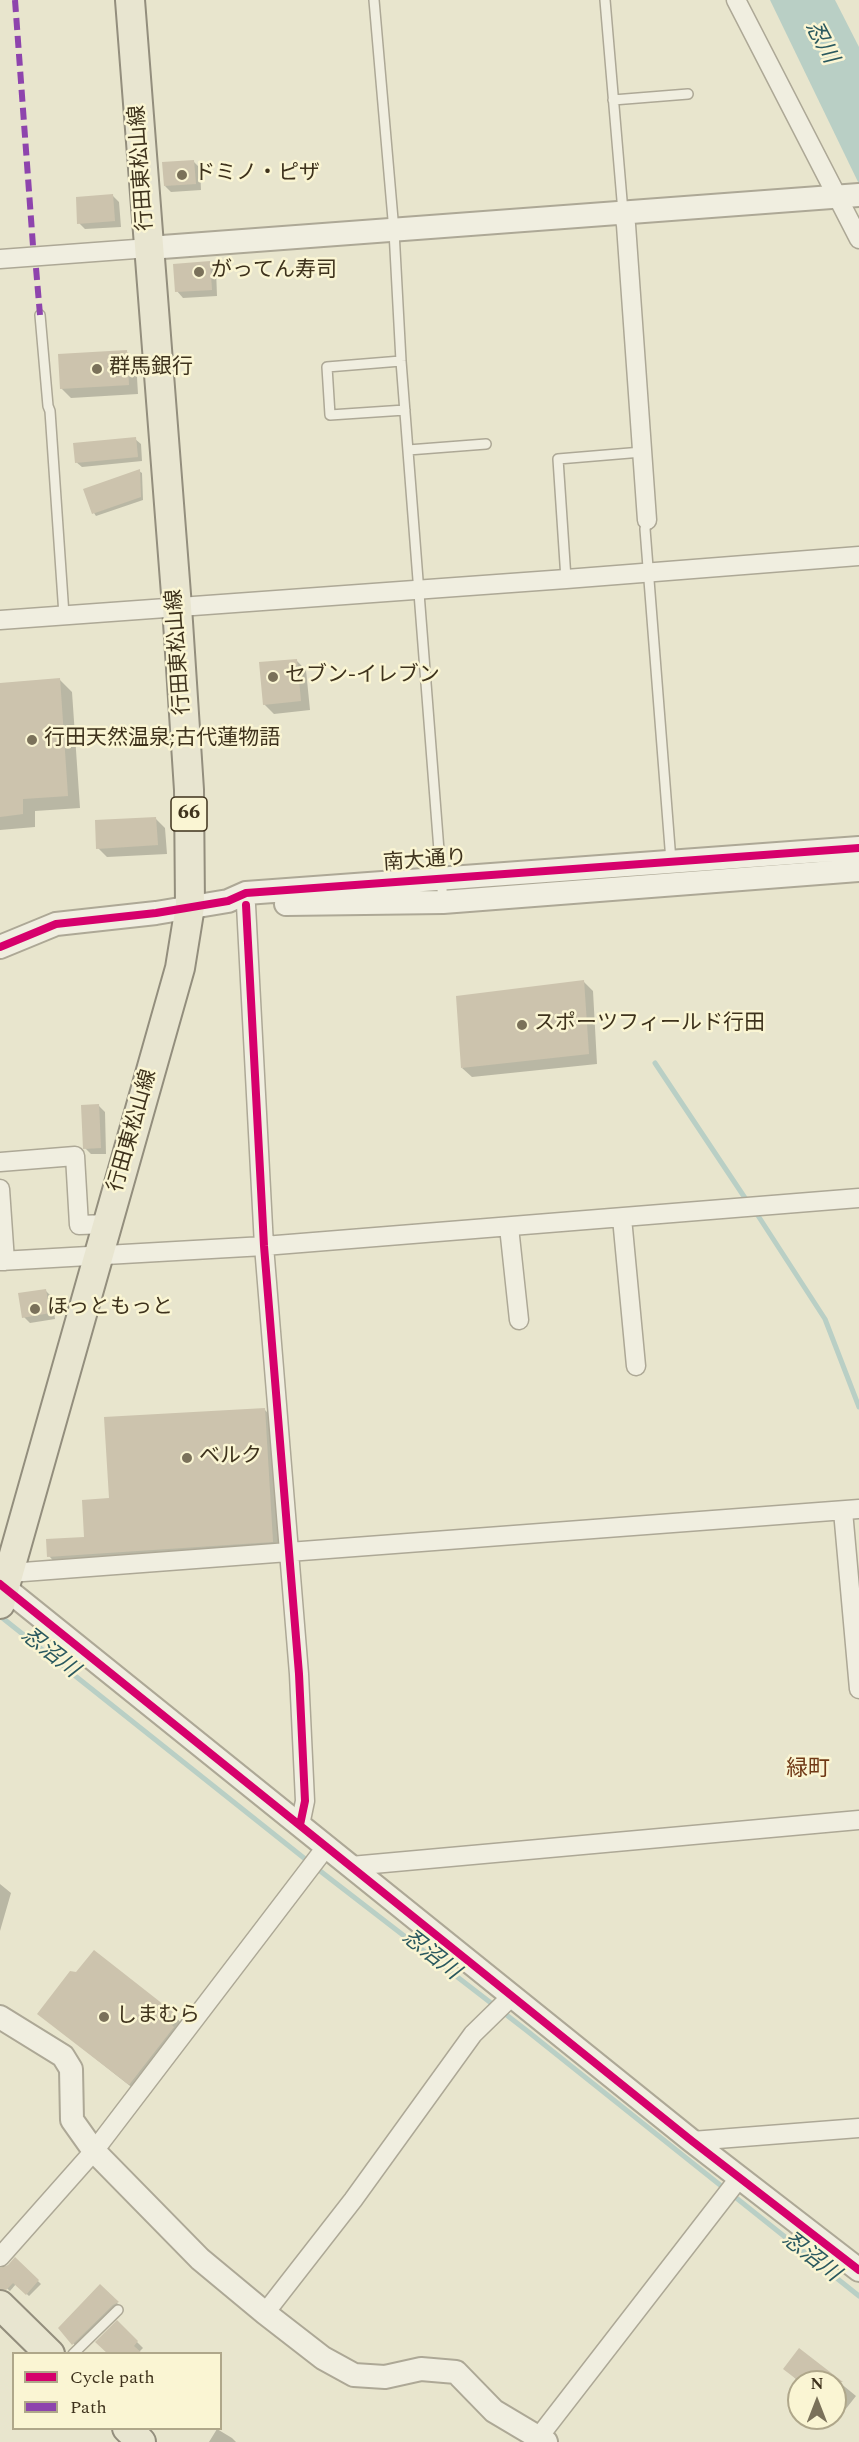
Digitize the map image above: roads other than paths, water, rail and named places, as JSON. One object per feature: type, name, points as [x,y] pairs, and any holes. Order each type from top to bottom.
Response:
[{"type":"main road","name":"行田東松山線","points":[[4,1587],[180,968],[190,906],[189,790],[177,607],[130,0]]},
{"type":"main road","points":[[0,2305],[48,2352]]},
{"type":"main road","points":[[129,2430],[141,2442]]},
{"type":"street","points":[[736,0],[848,195],[859,239]]},
{"type":"street","points":[[0,259],[848,195]]},
{"type":"street","points":[[623,212],[626,225],[647,520]]},
{"type":"street","points":[[0,620],[859,556]]},
{"type":"street","name":"南大通り","points":[[237,903],[246,893],[859,848]]},
{"type":"street","name":"南大通り","points":[[0,946],[56,924],[103,917],[156,913],[190,906],[237,903],[443,902],[859,870]]},
{"type":"street","points":[[237,903],[299,1674],[305,1801],[300,1824]]},
{"type":"street","points":[[0,1162],[75,1156],[79,1225],[108,1224]]},
{"type":"street","points":[[0,1189],[3,1261],[264,1246],[859,1197]]},
{"type":"street","points":[[622,1218],[636,1366]]},
{"type":"street","points":[[509,1227],[519,1320]]},
{"type":"street","points":[[4,1587],[290,1554],[851,1510],[859,1689]]},
{"type":"street","points":[[4,1587],[692,2140],[859,2270]]},
{"type":"street","points":[[351,1866],[859,1820]]},
{"type":"street","points":[[0,2257],[94,2151],[326,1847]]},
{"type":"street","points":[[265,2313],[353,2200],[473,2034],[513,1995]]},
{"type":"street","points":[[0,2017],[63,2056],[71,2069],[72,2120],[94,2151],[200,2259],[265,2313],[323,2358],[354,2375],[385,2377],[421,2369],[456,2372],[494,2411],[542,2440],[740,2176]]},
{"type":"street","points":[[692,2140],[859,2128]]},
{"type":"lane","points":[[374,0],[394,231],[401,361],[443,902]]},
{"type":"lane","points":[[605,0],[623,212]]},
{"type":"lane","points":[[613,100],[688,94]]},
{"type":"lane","points":[[40,315],[50,411],[64,615]]},
{"type":"lane","points":[[401,361],[327,367],[330,415],[405,410]]},
{"type":"lane","points":[[408,450],[486,444]]},
{"type":"lane","points":[[566,579],[558,459],[642,452]]},
{"type":"lane","points":[[647,520],[673,884]]},
{"type":"lane","points":[[75,2352],[118,2310]]},
{"type":"water","name":"忍川","points":[[770,0],[835,0],[859,47],[859,184]]},
{"type":"waterway","points":[[655,1063],[749,1204]]},
{"type":"waterway","points":[[755,1211],[825,1319],[859,1407]]},
{"type":"waterway","name":"忍沼川","points":[[0,1616],[324,1874],[526,2030],[859,2296]]},
{"type":"place","name":"ドミノ・ピザ","points":[[182,175]]},
{"type":"place","name":"がってん寿司","points":[[199,272]]},
{"type":"place","name":"群馬銀行","points":[[97,369]]},
{"type":"place","name":"セブン-イレブン","points":[[273,677]]},
{"type":"place","name":"行田天然温泉;古代蓮物語","points":[[32,740]]},
{"type":"place","name":"スポーツフィールド行田","points":[[522,1025]]},
{"type":"place","name":"ほっともっと","points":[[35,1309]]},
{"type":"place","name":"ベルク","points":[[187,1458]]},
{"type":"place","name":"しまむら","points":[[104,2017]]},
{"type":"district","name":"緑町","points":[[808,1771]]}]
